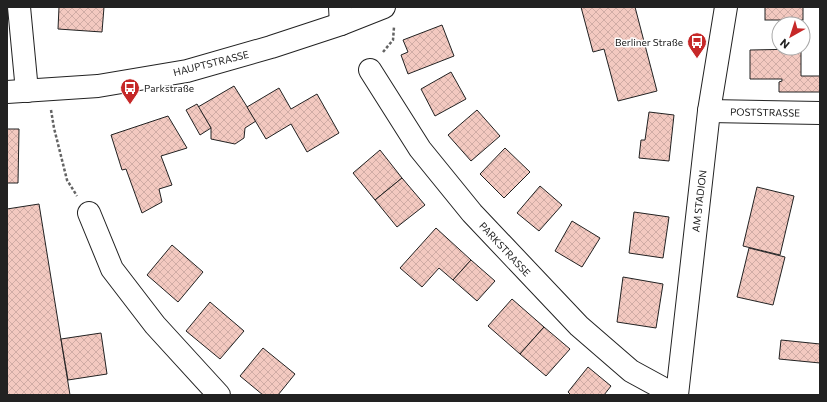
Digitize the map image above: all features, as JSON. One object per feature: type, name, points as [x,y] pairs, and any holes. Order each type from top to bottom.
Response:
[{"type":"street","points":[[19,7],[28,91]]},
{"type":"street","name":"AM STADION","points":[[676,395],[709,111],[726,7]]},
{"type":"street","name":"HAUPTSTRASSE","points":[[28,91],[98,86],[186,71],[271,47],[340,16],[389,16]]},
{"type":"street","name":"PARKSTRASSE","points":[[370,70],[420,149],[477,219],[578,326],[631,371],[676,395]]},
{"type":"street","name":"POSTSTRASSE","points":[[709,111],[820,113]]},
{"type":"street","points":[[89,213],[112,269],[155,326],[219,395]]},
{"type":"path","points":[[370,70],[393,40],[389,16]]},
{"type":"path","points":[[28,91],[54,128],[67,180],[89,213]]},
{"type":"building","points":[[59,7],[104,7],[102,32],[58,29]]},
{"type":"building","points":[[581,7],[635,7],[657,91],[618,101],[604,49],[593,52]]},
{"type":"building","points":[[765,7],[803,7],[803,16],[771,16],[771,20],[765,20]]},
{"type":"building","points":[[442,25],[454,56],[408,74],[401,55],[408,52],[403,40]]},
{"type":"building","points":[[750,50],[771,50],[771,56],[801,56],[801,76],[820,76],[820,92],[779,92],[779,82],[782,81],[782,79],[750,79]]},
{"type":"building","points":[[451,72],[466,99],[435,116],[421,89]]},
{"type":"building","points":[[234,86],[256,121],[245,128],[244,138],[235,144],[211,139],[211,128],[198,107]]},
{"type":"building","points":[[279,88],[291,109],[317,94],[339,133],[307,152],[291,124],[266,139],[247,107]]},
{"type":"building","points":[[197,104],[211,128],[200,135],[186,110]]},
{"type":"building","points":[[477,110],[500,136],[471,161],[448,135]]},
{"type":"building","points":[[649,112],[674,115],[669,161],[639,158],[641,140],[645,140]]},
{"type":"building","points":[[168,116],[187,148],[161,156],[172,185],[159,189],[162,202],[142,213],[126,169],[122,170],[111,135]]},
{"type":"building","points":[[7,129],[19,129],[18,183],[7,183]]},
{"type":"building","points":[[505,148],[530,172],[504,198],[480,174]]},
{"type":"building","points":[[380,150],[402,178],[375,200],[353,173]]},
{"type":"building","points":[[402,178],[425,205],[397,227],[375,200]]},
{"type":"building","points":[[540,186],[562,205],[539,231],[517,213]]},
{"type":"building","points":[[757,187],[794,196],[780,255],[743,246]]},
{"type":"building","points":[[39,204],[70,395],[7,395],[7,209]]},
{"type":"building","points":[[634,212],[669,217],[663,258],[629,253]]},
{"type":"building","points":[[572,221],[600,238],[582,267],[555,251]]},
{"type":"building","points":[[436,228],[471,260],[453,280],[439,268],[422,287],[400,268]]},
{"type":"building","points":[[172,245],[203,272],[178,302],[147,275]]},
{"type":"building","points":[[749,248],[785,257],[773,305],[737,297]]},
{"type":"building","points":[[471,260],[495,281],[477,301],[453,280]]},
{"type":"building","points":[[623,277],[663,284],[656,328],[617,322]]},
{"type":"building","points":[[512,299],[544,327],[520,354],[488,326]]},
{"type":"building","points":[[210,302],[244,331],[220,359],[186,331]]},
{"type":"building","points":[[544,327],[570,349],[546,376],[520,354]]},
{"type":"building","points":[[101,333],[107,374],[68,380],[61,339]]},
{"type":"building","points":[[781,340],[820,344],[820,363],[779,359]]},
{"type":"building","points":[[263,348],[295,374],[278,395],[263,395],[240,376]]},
{"type":"building","points":[[588,367],[611,386],[604,395],[571,395],[568,392]]},
{"type":"place","name":"Berliner Straße","points":[[697,59]]},
{"type":"place","name":"Parkstraße","points":[[130,105]]}]
